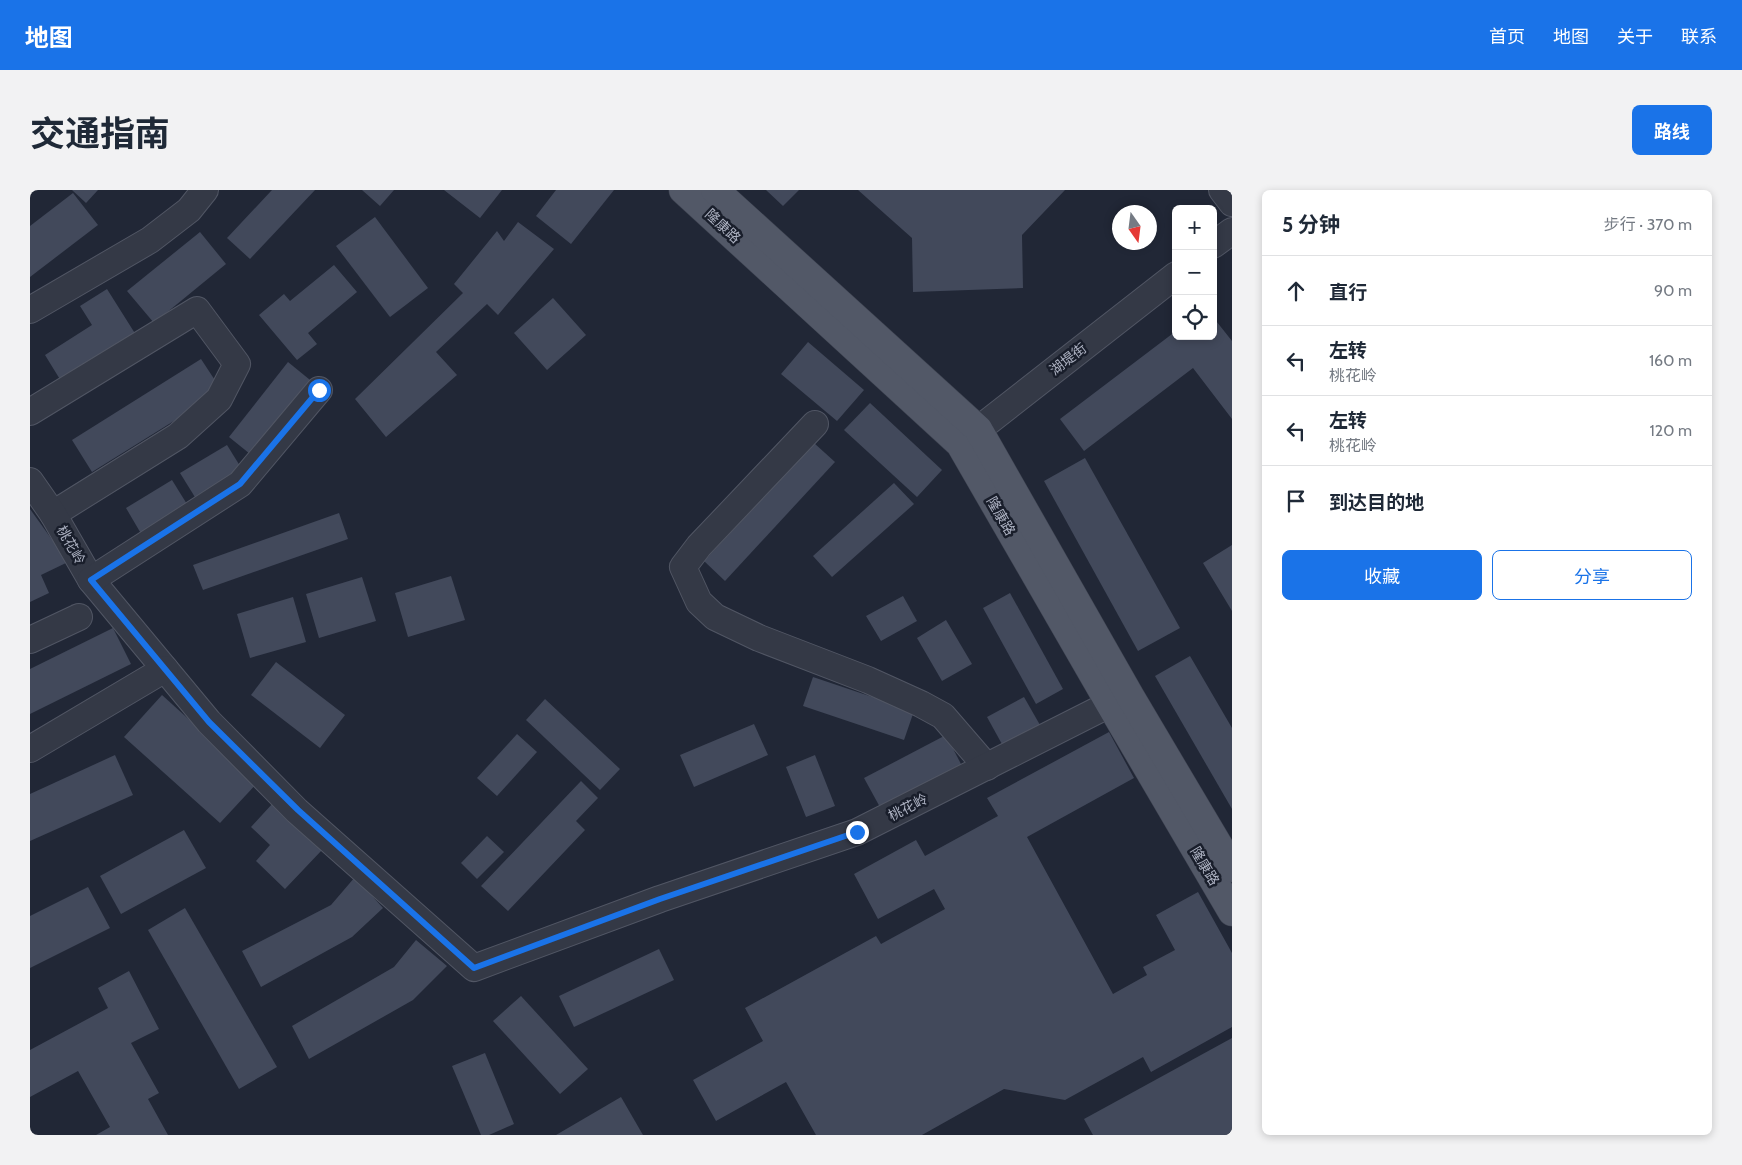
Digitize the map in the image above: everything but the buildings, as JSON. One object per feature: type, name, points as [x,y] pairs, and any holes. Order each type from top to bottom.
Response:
[{"type":"main road","name":"隆康路","points":[[683,190],[969,436],[1110,704],[1232,912]]},
{"type":"main road","name":"隆康路","points":[[715,190],[969,436],[1126,687],[1232,868]]},
{"type":"street","points":[[30,310],[150,240],[189,210],[205,190]]},
{"type":"street","points":[[1222,190],[1232,203]]},
{"type":"street","points":[[1217,242],[1232,231]]},
{"type":"street","name":"湖堤街","points":[[969,436],[1172,278]]},
{"type":"street","points":[[30,412],[197,310],[238,364],[218,399],[178,436],[53,514]]},
{"type":"street","points":[[91,580],[240,484],[319,390]]},
{"type":"street","points":[[815,424],[699,546],[683,567],[690,585],[699,602],[715,617],[759,638],[868,680],[943,716],[987,767]]},
{"type":"street","name":"桃花岭","points":[[30,482],[53,514],[91,580],[209,722],[298,810],[474,968],[660,899],[857,832],[1110,704]]},
{"type":"street","points":[[30,640],[79,617]]},
{"type":"street","points":[[30,749],[165,669]]},
{"type":"route","points":[[319,390],[240,484],[91,580],[209,722],[298,810],[474,968],[660,899],[857,832]]}]
